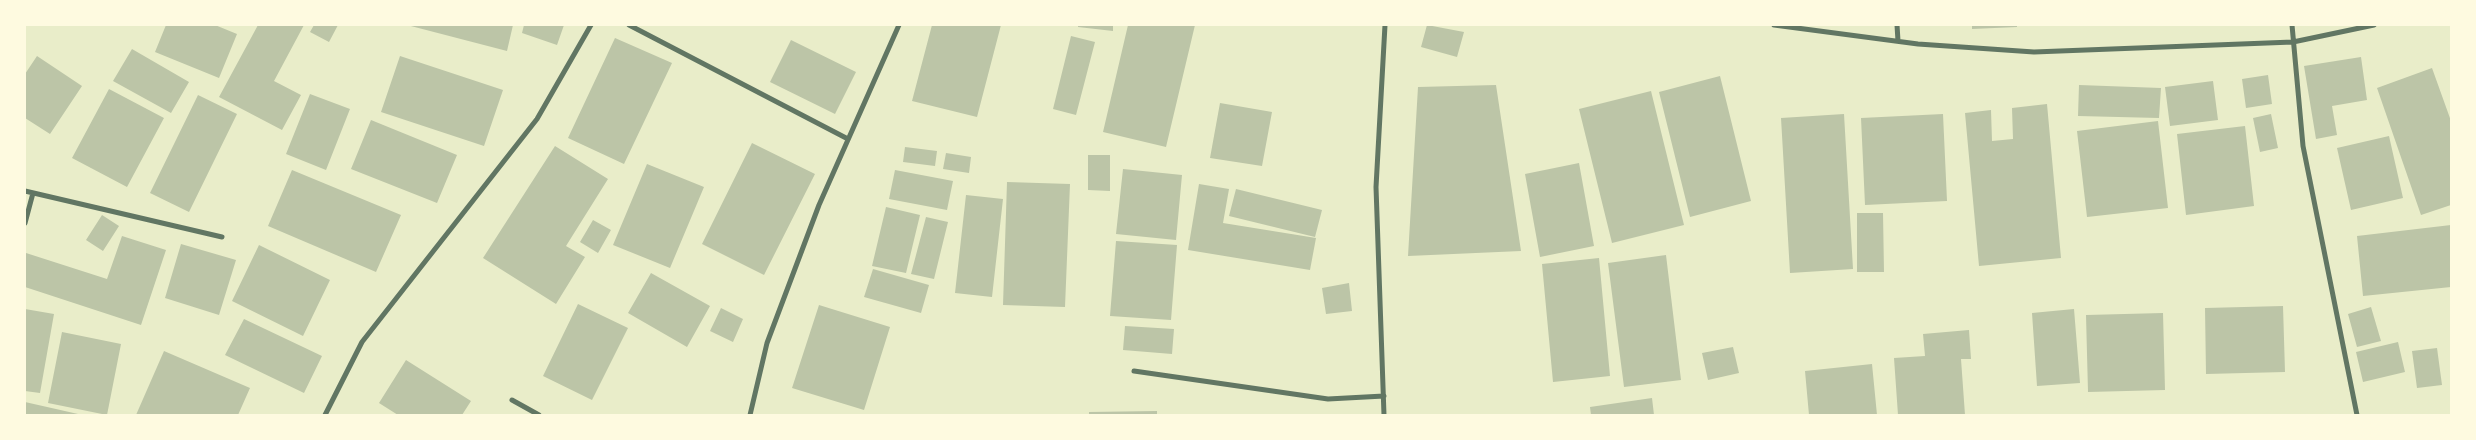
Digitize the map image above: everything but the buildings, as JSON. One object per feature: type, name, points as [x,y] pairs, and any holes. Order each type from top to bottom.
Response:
[{"type":"street","points":[[325,415],[362,342],[537,119],[591,25]]},
{"type":"street","points":[[629,25],[848,139]]},
{"type":"street","points":[[750,415],[767,343],[819,205],[899,25]]},
{"type":"street","points":[[1384,415],[1376,187],[1385,25]]},
{"type":"street","points":[[1774,25],[1898,41],[2034,52],[2293,42],[2374,25]]},
{"type":"street","points":[[1898,25],[1898,41]]},
{"type":"street","points":[[2292,25],[2303,146],[2357,415]]},
{"type":"street","points":[[25,191],[222,237]]},
{"type":"street","points":[[25,223],[33,193]]},
{"type":"street","points":[[1134,370],[1328,399],[1384,396]]},
{"type":"street","points":[[512,400],[539,415]]}]
